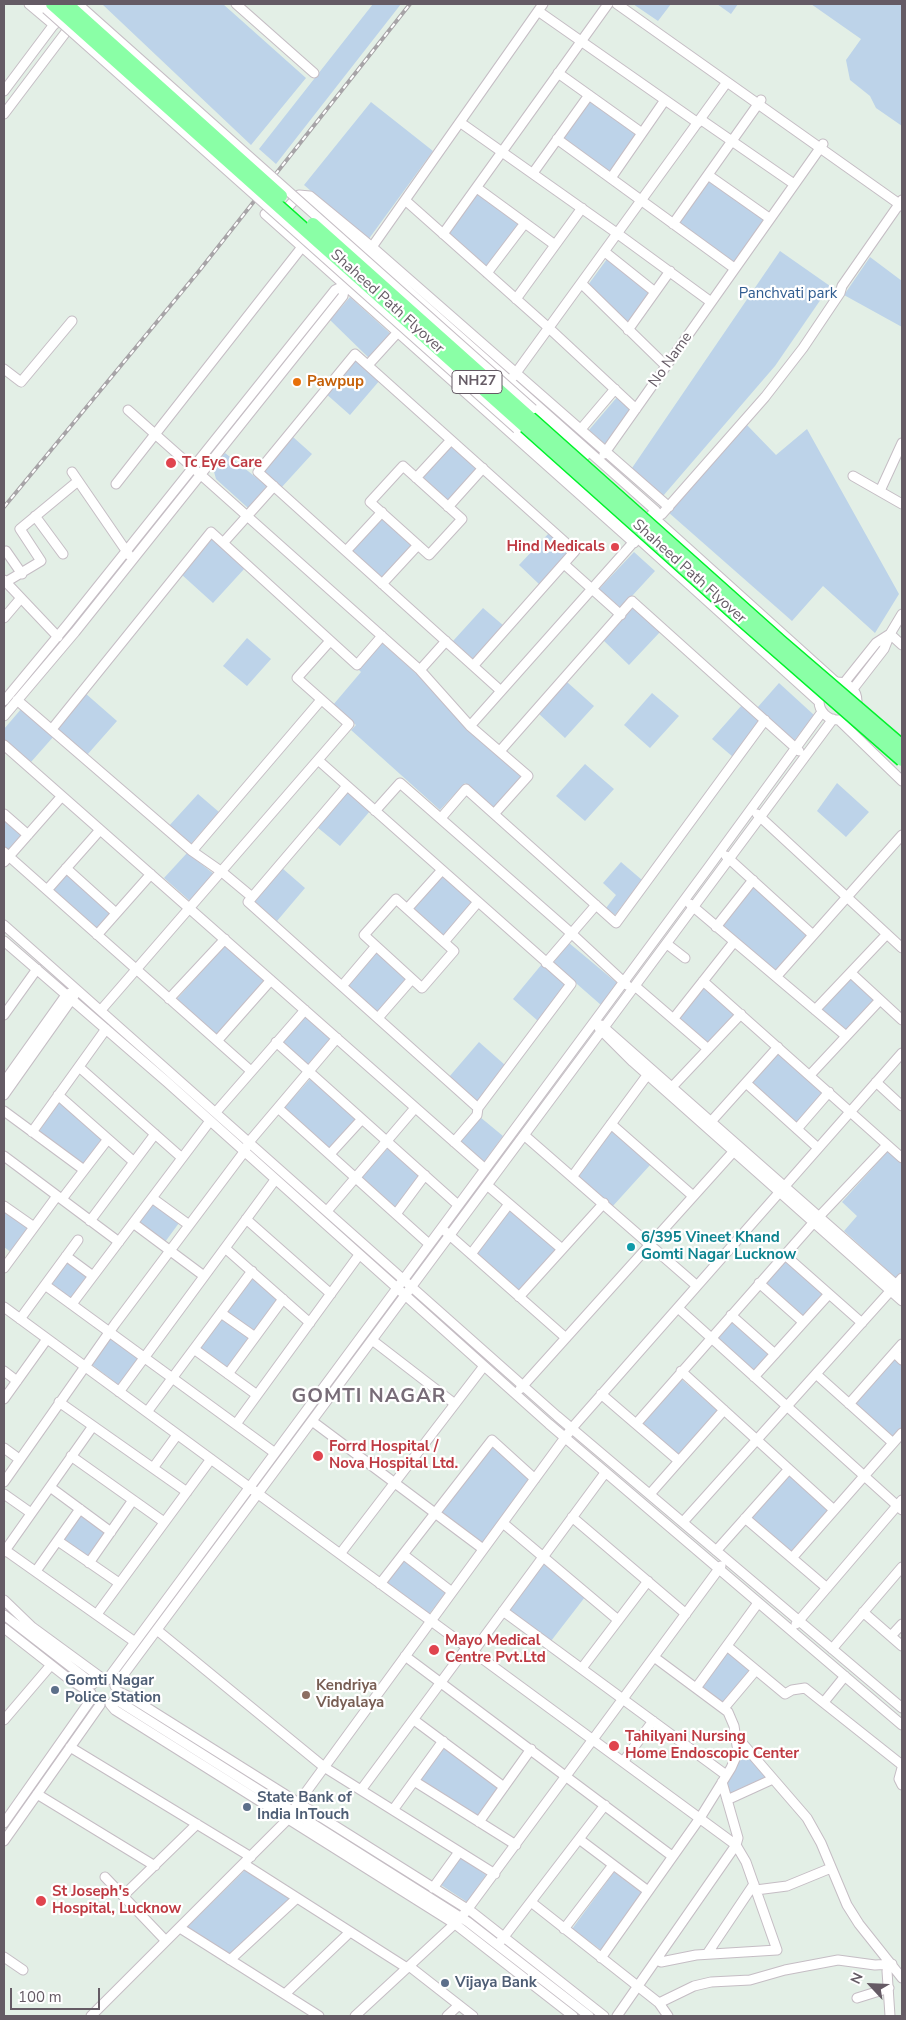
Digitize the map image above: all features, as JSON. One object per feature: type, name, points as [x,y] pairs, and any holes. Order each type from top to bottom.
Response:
[{"type":"highway","name":"Shaheed Path Flyover","points":[[68,4],[780,641],[902,746]]},
{"type":"highway","name":"Shaheed Path Flyover","points":[[46,6],[902,760]]},
{"type":"street","points":[[29,4],[54,25]]},
{"type":"street","points":[[4,91],[7,78],[54,25],[68,4]]},
{"type":"street","points":[[78,4],[533,409],[655,515],[840,682],[853,689],[857,700],[902,738]]},
{"type":"street","points":[[4,114],[7,102],[87,4]]},
{"type":"street","points":[[236,4],[314,72]]},
{"type":"street","points":[[443,234],[608,4]]},
{"type":"street","points":[[617,4],[727,82],[759,102]]},
{"type":"street","points":[[470,726],[636,541],[655,515],[666,505],[761,393],[798,346],[836,290],[842,286],[902,203],[625,4]]},
{"type":"street","points":[[46,6],[517,430],[636,541]]},
{"type":"street","points":[[4,716],[134,559],[343,296],[345,285],[461,123],[540,7],[581,41],[665,100],[732,141],[794,184]]},
{"type":"street","points":[[558,73],[642,133]]},
{"type":"street","points":[[513,377],[550,329],[727,82]]},
{"type":"street","points":[[532,173],[589,95]]},
{"type":"street","points":[[611,178],[665,100]]},
{"type":"street","points":[[673,224],[759,102]]},
{"type":"street","points":[[461,123],[711,302]]},
{"type":"street","points":[[557,139],[734,268]]},
{"type":"street","name":"No Name","points":[[599,460],[607,452],[821,146]]},
{"type":"street","points":[[708,175],[769,218]]},
{"type":"street","points":[[477,188],[555,245]]},
{"type":"street","points":[[274,223],[299,195],[369,250],[513,377],[655,515]]},
{"type":"street","points":[[405,200],[550,329],[636,409]]},
{"type":"street","points":[[516,299],[582,208]]},
{"type":"street","points":[[264,214],[818,701],[822,712],[836,719],[902,781]]},
{"type":"street","points":[[487,274],[525,223]]},
{"type":"street","points":[[116,484],[154,433],[302,247]]},
{"type":"street","points":[[605,252],[655,292]]},
{"type":"street","points":[[628,330],[670,271]]},
{"type":"street","points":[[582,284],[666,366]]},
{"type":"street","points":[[4,701],[58,637],[335,290],[345,285]]},
{"type":"street","points":[[4,369],[21,382],[72,321]]},
{"type":"street","points":[[368,365],[398,332]]},
{"type":"street","points":[[474,665],[575,551],[355,354],[258,472],[501,691]]},
{"type":"street","points":[[513,377],[582,429],[666,505]]},
{"type":"street","points":[[582,429],[615,389]]},
{"type":"street","points":[[128,410],[420,670],[470,726],[528,776],[494,814]]},
{"type":"street","points":[[416,478],[451,440]]},
{"type":"street","points":[[880,491],[902,443]]},
{"type":"street","points":[[403,466],[416,478],[462,519],[429,555],[370,502],[403,466]]},
{"type":"street","points":[[448,507],[483,468]]},
{"type":"street","points":[[72,472],[126,552],[134,559]]},
{"type":"street","points":[[852,476],[902,504]]},
{"type":"street","points":[[58,637],[5,581],[22,574],[41,561],[20,529],[78,481]]},
{"type":"street","points":[[223,543],[274,486]]},
{"type":"street","points":[[346,551],[382,512]]},
{"type":"street","points":[[35,516],[63,554]]},
{"type":"street","points":[[52,729],[210,532],[357,665],[382,636]]},
{"type":"street","points":[[382,584],[418,545]]},
{"type":"street","points":[[6,551],[22,574]]},
{"type":"street","points":[[564,564],[621,614]]},
{"type":"street","points":[[4,618],[21,598]]},
{"type":"street","points":[[500,751],[632,601],[805,756]]},
{"type":"street","points":[[853,689],[884,649],[890,634],[902,614]]},
{"type":"street","points":[[818,701],[826,685],[840,682],[876,643],[890,634]]},
{"type":"street","points":[[890,634],[902,645]]},
{"type":"street","points":[[101,1010],[349,724],[297,678],[330,641]]},
{"type":"street","points":[[420,670],[446,641]]},
{"type":"street","points":[[17,700],[192,851],[222,872],[252,897]]},
{"type":"street","points":[[192,851],[321,700]]},
{"type":"street","points":[[6,1826],[37,1794],[100,1705],[114,1695],[157,1630],[805,756],[836,719],[852,713],[857,700]]},
{"type":"street","points":[[4,1841],[6,1826],[92,1692],[135,1642],[685,900],[822,712]]},
{"type":"street","points":[[441,818],[466,789],[616,923],[765,720]]},
{"type":"street","points":[[4,745],[485,1169]]},
{"type":"street","points":[[318,760],[571,984],[478,1108],[477,1115],[454,1142]]},
{"type":"street","points":[[375,811],[400,782],[571,933],[623,982],[674,1018],[708,1049]]},
{"type":"street","points":[[347,786],[248,902],[478,1108]]},
{"type":"street","points":[[62,796],[28,835],[5,857],[47,890],[251,1071]]},
{"type":"street","points":[[752,808],[902,948]]},
{"type":"street","points":[[4,814],[28,835]]},
{"type":"street","points":[[47,890],[100,830]]},
{"type":"street","points":[[776,977],[902,835]]},
{"type":"street","points":[[720,851],[813,935]]},
{"type":"street","points":[[66,868],[116,913]]},
{"type":"street","points":[[407,909],[442,870]]},
{"type":"street","points":[[97,935],[151,874]]},
{"type":"street","points":[[716,927],[753,880]]},
{"type":"street","points":[[396,899],[407,909],[454,951],[422,988],[364,935],[396,899]]},
{"type":"street","points":[[685,900],[846,1036]]},
{"type":"street","points":[[444,942],[478,902]]},
{"type":"street","points":[[546,963],[596,906]]},
{"type":"street","points":[[4,925],[572,1428],[902,1708]]},
{"type":"street","points":[[815,1010],[887,934]]},
{"type":"street","points":[[170,999],[225,939]]},
{"type":"street","points":[[4,941],[210,1121],[359,1256],[605,1473],[902,1725]]},
{"type":"street","points":[[674,1018],[734,942]]},
{"type":"street","points":[[667,944],[685,958]]},
{"type":"street","points":[[342,986],[376,946]]},
{"type":"street","points":[[4,1015],[7,1002],[37,969]]},
{"type":"street","points":[[850,973],[902,1020]]},
{"type":"street","points":[[378,1018],[412,979]]},
{"type":"street","points":[[217,1041],[271,980]]},
{"type":"street","points":[[704,981],[902,1158]]},
{"type":"street","points":[[4,1082],[7,1071],[76,989]]},
{"type":"street","points":[[4,1095],[69,998]]},
{"type":"street","points":[[810,1075],[880,1000]]},
{"type":"street","points":[[216,1112],[305,1010]]},
{"type":"street","points":[[673,1086],[741,1014]]},
{"type":"street","points":[[594,1022],[817,1220],[898,1285],[902,1301]]},
{"type":"street","points":[[32,1132],[106,1029]]},
{"type":"street","points":[[168,1249],[185,1222],[242,1150],[337,1038]]},
{"type":"street","points":[[276,1042],[458,1205]]},
{"type":"street","points":[[709,1124],[778,1047]]},
{"type":"street","points":[[91,2016],[180,1928],[293,1811],[572,1428],[902,1053]]},
{"type":"street","points":[[79,1067],[182,1158]]},
{"type":"street","points":[[650,1071],[673,1086],[734,1151],[782,1189]]},
{"type":"street","points":[[572,1176],[650,1071]]},
{"type":"street","points":[[876,1082],[902,1106]]},
{"type":"street","points":[[746,1083],[818,1148]]},
{"type":"street","points":[[797,1129],[829,1092]]},
{"type":"street","points":[[58,1095],[134,1162]]},
{"type":"street","points":[[278,1108],[429,1244]]},
{"type":"street","points":[[327,1211],[416,1108]]},
{"type":"street","points":[[4,1111],[84,1170]]},
{"type":"street","points":[[330,1154],[362,1119]]},
{"type":"street","points":[[72,1304],[210,1121]]},
{"type":"street","points":[[611,1124],[693,1196]]},
{"type":"street","points":[[90,1221],[155,1134]]},
{"type":"street","points":[[524,1135],[697,1286]]},
{"type":"street","points":[[4,1268],[34,1228],[108,1139]]},
{"type":"street","points":[[636,1424],[759,1283],[887,1144]]},
{"type":"street","points":[[4,1472],[242,1150]]},
{"type":"street","points":[[515,1394],[734,1151]]},
{"type":"street","points":[[4,1168],[7,1158],[119,1242]]},
{"type":"street","points":[[396,1214],[425,1175]]},
{"type":"street","points":[[119,1392],[275,1180]]},
{"type":"street","points":[[488,1185],[562,1249]]},
{"type":"street","points":[[152,1198],[185,1222]]},
{"type":"street","points":[[471,1254],[509,1204]]},
{"type":"street","points":[[519,1297],[604,1204]]},
{"type":"street","points":[[4,1206],[34,1228]]},
{"type":"street","points":[[246,1219],[331,1294]]},
{"type":"street","points":[[133,1223],[204,1276]]},
{"type":"street","points":[[441,1228],[566,1338]]},
{"type":"street","points":[[20,1319],[78,1240]]},
{"type":"street","points":[[225,1248],[310,1323]]},
{"type":"street","points":[[4,1251],[12,1257]]},
{"type":"street","points":[[785,1255],[862,1323]]},
{"type":"street","points":[[66,1256],[94,1276]]},
{"type":"street","points":[[236,1424],[359,1256]]},
{"type":"street","points":[[147,1412],[252,1271]]},
{"type":"street","points":[[759,1283],[804,1322]]},
{"type":"street","points":[[45,1285],[275,1453]]},
{"type":"street","points":[[683,1522],[898,1285]]},
{"type":"street","points":[[754,1377],[829,1294]]},
{"type":"street","points":[[228,1374],[283,1299]]},
{"type":"street","points":[[4,1307],[736,1845],[746,1862],[777,1950],[696,1954],[661,1962],[656,1960]]},
{"type":"street","points":[[678,1308],[786,1407],[901,1506],[791,1630]]},
{"type":"street","points":[[221,1313],[255,1337]]},
{"type":"street","points":[[731,1315],[775,1354]]},
{"type":"street","points":[[4,1400],[47,1339]]},
{"type":"street","points":[[372,1340],[455,1404]]},
{"type":"street","points":[[849,1404],[902,1344]]},
{"type":"street","points":[[194,1349],[257,1395]]},
{"type":"street","points":[[895,1353],[902,1360]]},
{"type":"street","points":[[4,1482],[60,1402],[83,1365]]},
{"type":"street","points":[[340,1554],[484,1366]]},
{"type":"street","points":[[4,1371],[17,1381]]},
{"type":"street","points":[[681,1371],[834,1510]]},
{"type":"street","points":[[816,1374],[893,1443]]},
{"type":"street","points":[[601,1394],[679,1461]]},
{"type":"street","points":[[60,1402],[186,1492]]},
{"type":"street","points":[[650,1494],[724,1410]]},
{"type":"street","points":[[312,1420],[484,1549]]},
{"type":"street","points":[[92,1426],[4,1551],[36,1571],[135,1642]]},
{"type":"street","points":[[792,1558],[902,1433]]},
{"type":"street","points":[[153,1468],[177,1434]]},
{"type":"street","points":[[380,1584],[492,1440],[535,1479]]},
{"type":"street","points":[[4,1448],[15,1456]]},
{"type":"street","points":[[71,1456],[164,1522]]},
{"type":"street","points":[[97,1614],[211,1459]]},
{"type":"street","points":[[716,1551],[789,1468]]},
{"type":"street","points":[[362,1790],[441,1683],[504,1610],[605,1473]]},
{"type":"street","points":[[50,1486],[111,1532]]},
{"type":"street","points":[[4,1494],[31,1513]]},
{"type":"street","points":[[89,1562],[133,1500]]},
{"type":"street","points":[[36,1571],[80,1509]]},
{"type":"street","points":[[572,1517],[686,1614]]},
{"type":"street","points":[[745,1518],[827,1588]]},
{"type":"street","points":[[503,1523],[618,1620]]},
{"type":"street","points":[[58,1540],[119,1583]]},
{"type":"street","points":[[404,1555],[452,1592]]},
{"type":"street","points":[[355,2016],[468,1910],[726,1559]]},
{"type":"street","points":[[832,1649],[902,1567]]},
{"type":"street","points":[[582,1668],[648,1581]]},
{"type":"street","points":[[4,1600],[32,1627],[105,1679],[114,1695],[115,1710],[433,1888],[468,1910],[501,1941],[589,2016]]},
{"type":"street","points":[[696,1688],[758,1603]]},
{"type":"street","points":[[504,1610],[653,1721],[724,1779],[726,1800],[738,1838],[736,1845],[617,2016]]},
{"type":"street","points":[[863,1612],[902,1646]]},
{"type":"street","points":[[4,1615],[92,1692],[100,1705]]},
{"type":"street","points":[[891,1636],[902,1624]]},
{"type":"street","points":[[4,1628],[51,1665],[92,1692]]},
{"type":"street","points":[[157,1630],[324,1767],[495,1874]]},
{"type":"street","points":[[727,1646],[785,1694],[792,1690],[805,1688],[824,1702],[902,1766],[899,1779],[902,1785]]},
{"type":"street","points":[[405,1656],[672,1856]]},
{"type":"street","points":[[601,1958],[700,1818],[738,1752],[734,1726],[728,1712],[654,1657]]},
{"type":"street","points":[[4,1720],[7,1709],[51,1665]]},
{"type":"street","points":[[724,1708],[756,1670]]},
{"type":"street","points":[[824,1702],[845,1676]]},
{"type":"street","points":[[114,1695],[130,1697],[293,1811],[458,1921],[573,2016]]},
{"type":"street","points":[[414,1720],[504,1786]]},
{"type":"street","points":[[623,1762],[653,1721]]},
{"type":"street","points":[[393,1810],[443,1741]]},
{"type":"street","points":[[737,1743],[743,1744],[807,1818],[832,1868],[847,1905],[859,1924],[902,1978]]},
{"type":"street","points":[[70,1746],[197,1824],[297,1898],[408,1967],[473,2016]]},
{"type":"street","points":[[479,1822],[531,1750]]},
{"type":"street","points":[[726,1800],[773,1779]]},
{"type":"street","points":[[414,1781],[516,1845]]},
{"type":"street","points":[[37,1794],[155,1866]]},
{"type":"street","points":[[501,1941],[604,1805]]},
{"type":"street","points":[[123,1896],[197,1824]]},
{"type":"street","points":[[579,1839],[648,1891]]},
{"type":"street","points":[[433,1888],[459,1852]]},
{"type":"street","points":[[564,1929],[613,1865]]},
{"type":"street","points":[[755,1887],[787,1886],[832,1868]]},
{"type":"street","points":[[105,1877],[166,1941]]},
{"type":"street","points":[[708,1954],[755,1887]]},
{"type":"street","points":[[230,1960],[297,1898]]},
{"type":"street","points":[[531,1902],[637,1988],[659,2003],[668,2016]]},
{"type":"street","points":[[458,1921],[501,1941],[604,2016]]},
{"type":"street","points":[[180,1928],[319,2016]]},
{"type":"street","points":[[284,1994],[350,1932]]},
{"type":"street","points":[[4,1957],[23,1970]]},
{"type":"street","points":[[659,2003],[694,1986],[711,1982],[750,1980],[785,1970],[838,1960],[875,1965],[892,1964]]},
{"type":"street","points":[[890,2016],[888,1971],[892,1964]]},
{"type":"street","points":[[857,1998],[889,1988]]},
{"type":"street","points":[[447,2016],[458,2005]]},
{"type":"green space","points":[[102,4],[223,4],[306,78],[251,145]]},
{"type":"green space","points":[[373,4],[401,4],[276,164],[259,149]]},
{"type":"green space","points":[[633,4],[671,4],[658,21]]},
{"type":"green space","points":[[717,4],[738,4],[731,14]]},
{"type":"green space","points":[[811,4],[902,4],[902,126],[876,108],[870,96],[850,80],[846,60],[861,39]]},
{"type":"green space","points":[[590,101],[637,135],[610,173],[563,138]]},
{"type":"green space","points":[[371,102],[433,151],[368,240],[304,185]]},
{"type":"green space","points":[[709,180],[765,221],[734,265],[677,224]]},
{"type":"green space","points":[[478,193],[519,224],[487,268],[449,234]]},
{"type":"green space","name":"Panchvati park","points":[[780,251],[830,286],[775,366],[663,496],[632,468]]},
{"type":"green space","points":[[870,257],[902,281],[902,327],[844,295]]},
{"type":"green space","points":[[607,259],[651,293],[629,324],[588,285]]},
{"type":"green space","points":[[350,297],[392,335],[370,359],[330,320]]},
{"type":"green space","points":[[355,358],[380,380],[350,415],[325,393]]},
{"type":"green space","points":[[618,396],[632,410],[607,446],[589,430]]},
{"type":"green space","points":[[746,424],[776,455],[807,429],[899,594],[875,633],[823,586],[792,621],[668,512]]},
{"type":"green space","points":[[293,437],[312,454],[281,488],[262,471]]},
{"type":"green space","points":[[451,444],[478,469],[448,503],[421,478]]},
{"type":"green space","points":[[225,453],[267,486],[248,508],[216,479],[213,468]]},
{"type":"green space","points":[[381,516],[414,545],[383,579],[351,550]]},
{"type":"green space","points":[[549,533],[570,552],[540,585],[519,565]]},
{"type":"green space","points":[[211,538],[245,568],[213,603],[181,574]]},
{"type":"green space","points":[[634,552],[655,571],[621,608],[599,589]]},
{"type":"green space","points":[[633,607],[660,632],[629,665],[603,640]]},
{"type":"green space","points":[[483,608],[504,626],[474,660],[453,641]]},
{"type":"green space","points":[[247,638],[271,659],[247,686],[223,666]]},
{"type":"green space","points":[[381,642],[419,676],[457,718],[522,776],[493,809],[465,783],[440,810],[351,730],[356,725],[333,705],[361,672],[357,668]]},
{"type":"green space","points":[[567,682],[594,706],[565,738],[538,713]]},
{"type":"green space","points":[[779,683],[814,715],[794,741],[757,708]]},
{"type":"green space","points":[[85,693],[117,721],[87,755],[57,729]]},
{"type":"green space","points":[[652,693],[679,716],[650,748],[624,725]]},
{"type":"green space","points":[[742,705],[759,720],[733,757],[712,739]]},
{"type":"green space","points":[[22,708],[54,736],[31,762],[4,739],[4,729]]},
{"type":"green space","points":[[585,764],[614,789],[585,821],[556,796]]},
{"type":"green space","points":[[837,783],[869,812],[846,837],[817,811]]},
{"type":"green space","points":[[347,791],[370,811],[340,846],[317,827]]},
{"type":"green space","points":[[198,794],[219,812],[189,846],[168,827]]},
{"type":"green space","points":[[4,820],[22,836],[9,851],[4,846]]},
{"type":"green space","points":[[187,853],[214,874],[190,901],[164,878]]},
{"type":"green space","points":[[621,862],[642,880],[615,915],[606,908],[616,895],[603,883]]},
{"type":"green space","points":[[282,868],[305,888],[277,921],[254,901]]},
{"type":"green space","points":[[67,874],[111,913],[96,930],[52,891]]},
{"type":"green space","points":[[441,874],[474,903],[444,938],[411,909]]},
{"type":"green space","points":[[753,885],[809,936],[775,973],[721,927]]},
{"type":"green space","points":[[569,943],[617,983],[601,1005],[553,963]]},
{"type":"green space","points":[[226,944],[267,981],[218,1037],[176,1000]]},
{"type":"green space","points":[[376,950],[409,979],[378,1014],[346,985]]},
{"type":"green space","points":[[542,964],[565,984],[538,1021],[513,999]]},
{"type":"green space","points":[[851,978],[875,1001],[847,1033],[822,1010]]},
{"type":"green space","points":[[702,987],[736,1014],[709,1045],[678,1018]]},
{"type":"green space","points":[[305,1016],[332,1039],[308,1067],[281,1044]]},
{"type":"green space","points":[[479,1042],[505,1065],[478,1102],[449,1077]]},
{"type":"green space","points":[[778,1052],[825,1094],[797,1125],[751,1083]]},
{"type":"green space","points":[[310,1079],[356,1120],[330,1150],[284,1108]]},
{"type":"green space","points":[[59,1101],[103,1140],[84,1166],[38,1133]]},
{"type":"green space","points":[[480,1117],[503,1136],[484,1162],[459,1140]]},
{"type":"green space","points":[[612,1129],[651,1164],[612,1207],[578,1177]]},
{"type":"green space","points":[[388,1148],[421,1176],[396,1210],[361,1178]]},
{"type":"green space","points":[[888,1151],[902,1164],[902,1271],[896,1278],[844,1231],[857,1216],[842,1202]]},
{"type":"green space","points":[[152,1202],[179,1223],[165,1242],[138,1221]]},
{"type":"green space","points":[[510,1208],[557,1249],[519,1293],[476,1254]]},
{"type":"green space","points":[[4,1211],[29,1229],[12,1253],[4,1247]]},
{"type":"green space","points":[[784,1259],[823,1294],[803,1316],[764,1282]]},
{"type":"green space","points":[[67,1260],[89,1276],[72,1299],[50,1283]]},
{"type":"green space","points":[[253,1276],[279,1300],[254,1333],[225,1313]]},
{"type":"green space","points":[[223,1318],[250,1339],[227,1370],[199,1349]]},
{"type":"green space","points":[[731,1319],[770,1354],[753,1373],[715,1338]]},
{"type":"green space","points":[[110,1337],[139,1358],[119,1385],[91,1364]]},
{"type":"green space","points":[[895,1359],[902,1366],[902,1427],[892,1438],[855,1403]]},
{"type":"green space","points":[[680,1378],[718,1411],[678,1456],[641,1422]]},
{"type":"green space","points":[[492,1446],[530,1478],[482,1544],[440,1513]]},
{"type":"green space","points":[[790,1475],[828,1510],[791,1551],[751,1518]]},
{"type":"green space","points":[[81,1514],[107,1533],[89,1558],[63,1539]]},
{"type":"green space","points":[[405,1557],[448,1590],[429,1614],[386,1582]]},
{"type":"green space","points":[[543,1562],[585,1597],[551,1641],[508,1609]]},
{"type":"green space","points":[[729,1650],[752,1671],[724,1704],[701,1687]]},
{"type":"green space","points":[[442,1745],[499,1787],[477,1816],[418,1779]]},
{"type":"green space","points":[[743,1750],[768,1778],[728,1796],[725,1784]]},
{"type":"green space","points":[[461,1857],[486,1875],[467,1902],[441,1885]]},
{"type":"green space","points":[[246,1869],[290,1899],[230,1954],[187,1927]]},
{"type":"green space","points":[[614,1872],[642,1893],[601,1950],[572,1929]]},
{"type":"railway","points":[[4,507],[199,271],[410,4]]},
{"type":"place","name":"Pawpup","points":[[297,382]]},
{"type":"place","name":"Tc Eye Care","points":[[171,463]]},
{"type":"place","name":"Hind Medicals","points":[[615,547]]},
{"type":"place","name":"6/395 Vineet Khand Gomti Nagar Lucknow","points":[[631,1247]]},
{"type":"place","name":"Forrd Hospital / Nova Hospital Ltd.","points":[[318,1456]]},
{"type":"place","name":"Mayo Medical Centre Pvt.Ltd","points":[[434,1650]]},
{"type":"place","name":"Gomti Nagar Police Station","points":[[55,1690]]},
{"type":"place","name":"Kendriya Vidyalaya","points":[[306,1695]]},
{"type":"place","name":"Tahilyani Nursing Home Endoscopic Center","points":[[614,1746]]},
{"type":"place","name":"State Bank of India InTouch","points":[[247,1807]]},
{"type":"place","name":"St Joseph's Hospital, Lucknow","points":[[41,1901]]},
{"type":"place","name":"Vijaya Bank","points":[[445,1983]]},
{"type":"district","name":"GOMTI NAGAR","points":[[369,1397]]}]
